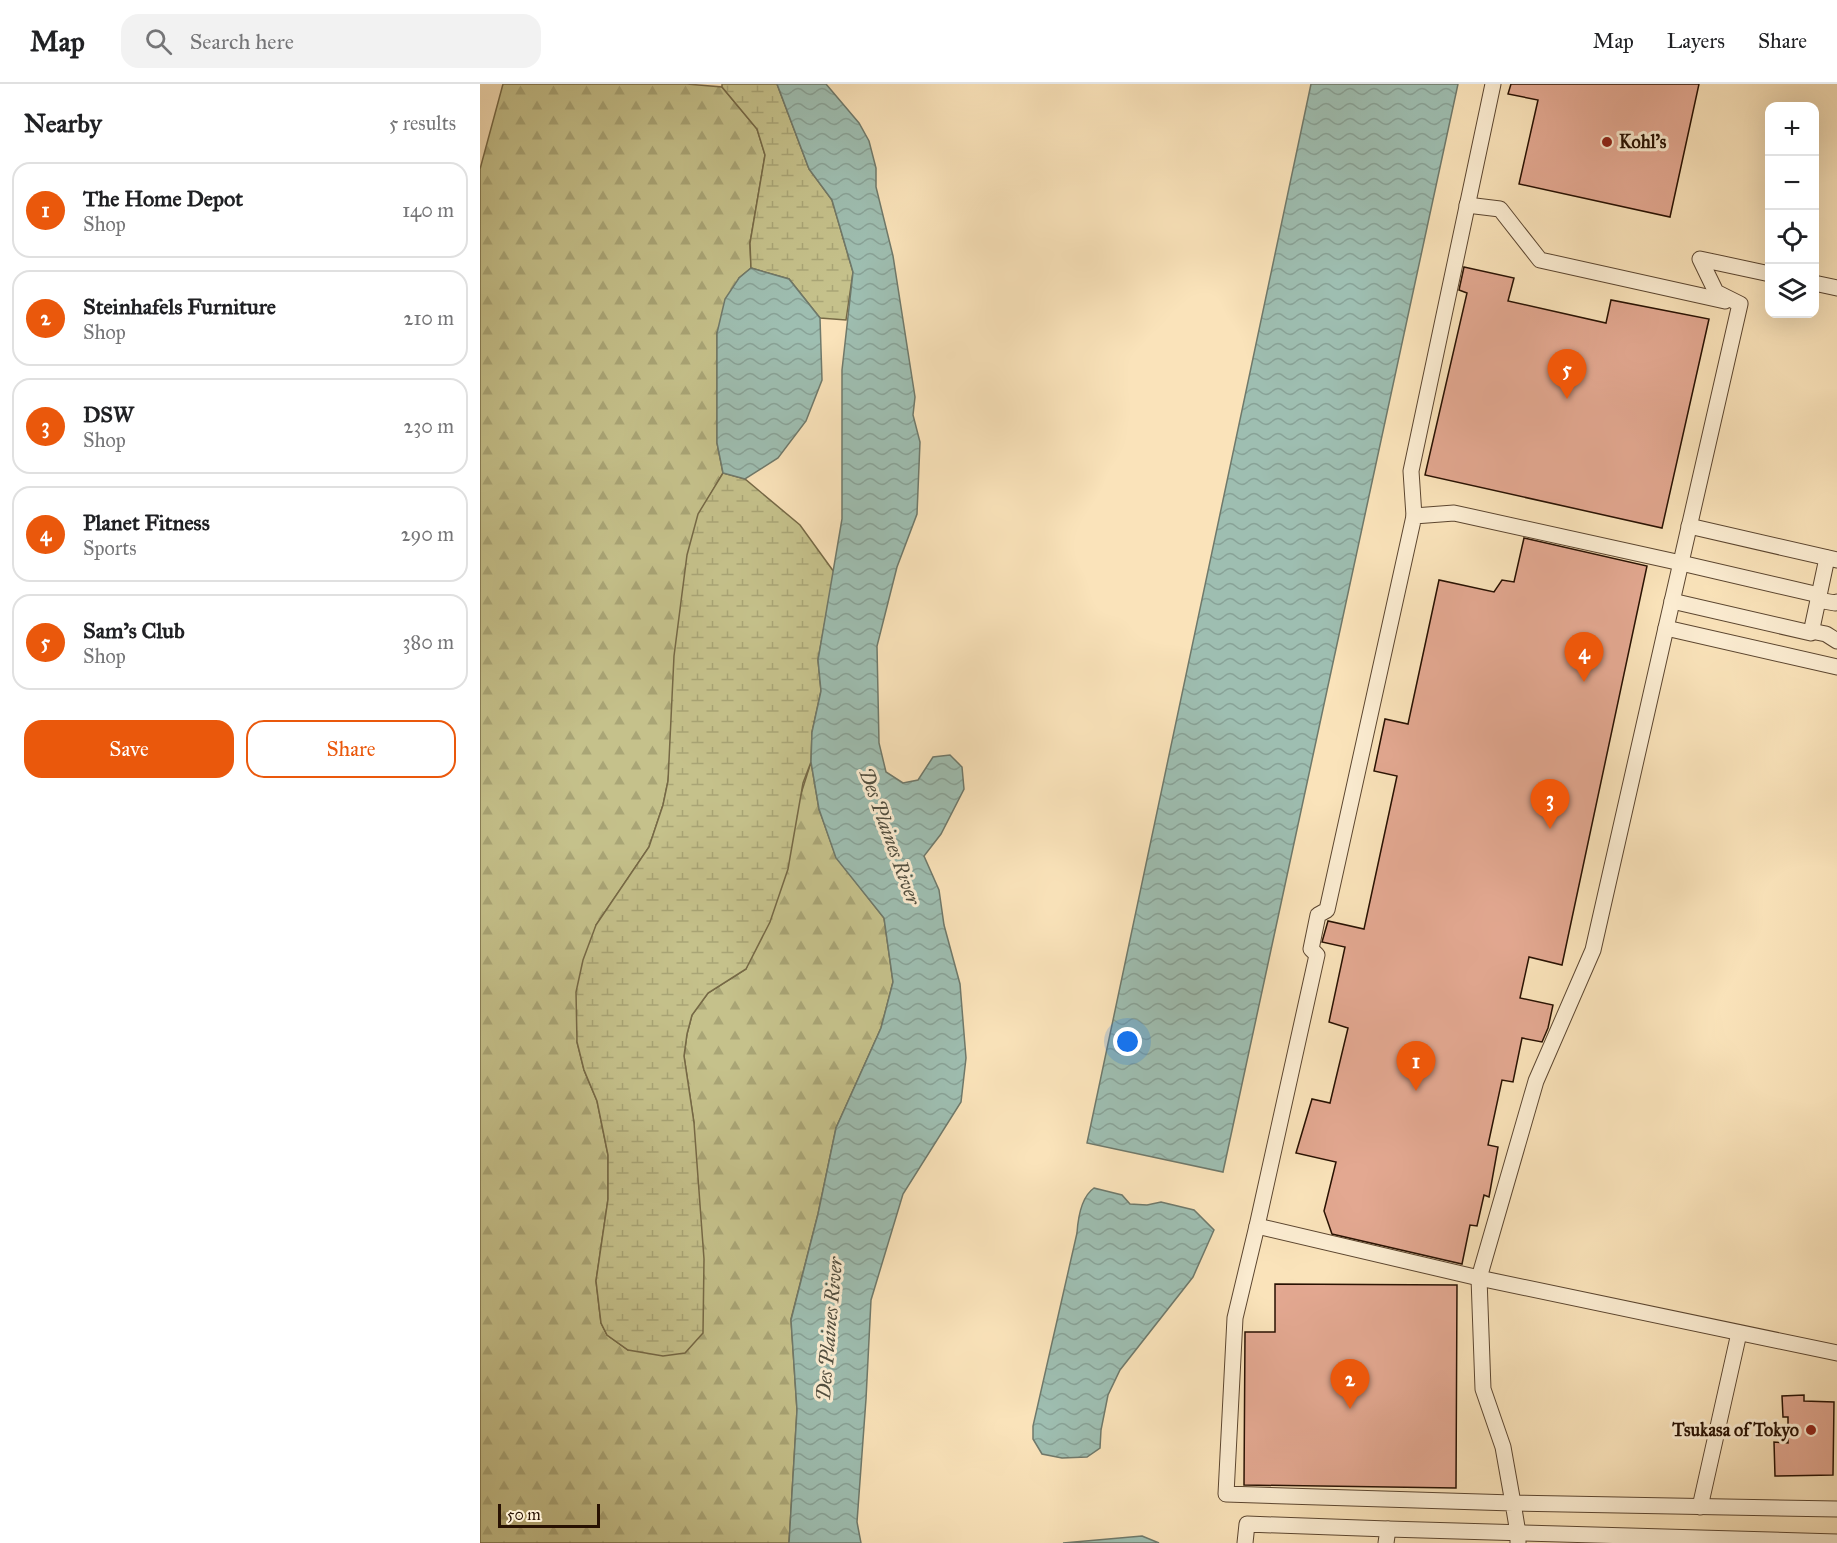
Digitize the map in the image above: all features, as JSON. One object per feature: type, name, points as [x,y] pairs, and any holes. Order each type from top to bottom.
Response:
[{"type":"lane","points":[[1493,84],[1411,471],[1414,516],[1327,910],[1318,915],[1311,949],[1317,955],[1235,1318],[1226,1494],[1513,1503],[1837,1509]]},
{"type":"lane","points":[[1467,204],[1500,209],[1540,260],[1740,304]]},
{"type":"lane","points":[[1740,304],[1716,292],[1700,259],[1765,273]]},
{"type":"lane","points":[[1819,284],[1837,288]]},
{"type":"lane","points":[[1518,1538],[1503,1448],[1483,1389],[1479,1278],[1536,1081],[1593,950],[1740,304]]},
{"type":"lane","points":[[1414,516],[1454,513],[1681,563],[1818,597],[1836,605]]},
{"type":"lane","points":[[1689,526],[1832,559],[1818,597],[1811,631]]},
{"type":"lane","points":[[1672,601],[1810,633],[1811,631],[1827,634],[1837,641]]},
{"type":"lane","points":[[1666,628],[1837,667]]},
{"type":"lane","points":[[1257,1226],[1479,1278],[1837,1353]]},
{"type":"lane","points":[[1700,1507],[1739,1333]]},
{"type":"lane","points":[[1245,1543],[1247,1524],[1387,1536],[1518,1538],[1634,1536],[1837,1542]]},
{"type":"lane","points":[[1619,1543],[1634,1536]]},
{"type":"green space","points":[[503,84],[687,84],[722,87],[757,129],[765,155],[750,243],[751,268],[739,278],[717,333],[717,443],[723,473],[699,514],[668,781],[663,805],[649,847],[596,925],[577,1042],[584,1070],[597,1101],[608,1155],[608,1199],[596,1281],[601,1323],[607,1335],[628,1350],[694,1123],[684,1056],[692,1015],[708,993],[746,969],[811,762],[819,809],[836,857],[884,918],[893,982],[881,1028],[836,1128],[818,1214],[791,1319],[797,1410],[789,1543],[480,1543],[480,169]]},
{"type":"green space","points":[[722,84],[777,84],[809,169],[832,200],[853,272],[846,320],[820,318],[789,279],[751,268],[750,243],[765,155],[757,129],[722,87]]},
{"type":"green space","points":[[723,473],[745,479],[800,525],[834,572],[818,660],[821,691],[812,732],[811,762],[803,783],[788,869],[770,922],[746,969],[708,993],[692,1015],[687,1034],[684,1056],[694,1123],[704,1259],[703,1333],[685,1353],[663,1356],[628,1350],[607,1335],[601,1323],[596,1281],[608,1199],[608,1155],[597,1101],[584,1070],[577,1042],[576,992],[583,960],[596,925],[649,847],[663,805],[668,781],[674,656],[687,555],[698,514]]},
{"type":"water","name":"Des Plaines River","points":[[777,84],[826,84],[859,123],[869,141],[876,168],[876,187],[893,256],[915,397],[913,415],[920,442],[917,514],[897,567],[877,646],[879,743],[886,772],[903,783],[918,780],[933,757],[950,755],[962,767],[964,789],[941,834],[924,856],[939,890],[944,925],[960,984],[966,1058],[961,1102],[903,1194],[871,1300],[857,1522],[861,1543],[789,1543],[797,1410],[791,1320],[818,1214],[836,1128],[881,1028],[893,982],[884,918],[836,858],[819,809],[811,762],[812,732],[821,691],[818,660],[842,519],[842,370],[853,272],[832,200],[809,169]]},
{"type":"water","points":[[1311,84],[1458,84],[1223,1172],[1087,1143]]},
{"type":"water","points":[[751,268],[789,279],[820,318],[822,380],[806,421],[778,458],[745,479],[723,473],[717,443],[717,333],[725,299],[739,278]]},
{"type":"water","points":[[1094,1188],[1122,1195],[1130,1204],[1147,1205],[1161,1202],[1194,1210],[1214,1230],[1193,1277],[1120,1370],[1108,1395],[1100,1448],[1087,1457],[1062,1458],[1042,1454],[1033,1439],[1033,1426],[1081,1208],[1086,1197]]},
{"type":"water","points":[[1142,1536],[1159,1543],[1063,1543]]},
{"type":"building","name":"Kohl's","points":[[1511,84],[1699,84],[1670,217],[1519,184],[1538,100],[1508,94]]},
{"type":"building","points":[[1464,267],[1514,278],[1508,301],[1606,323],[1611,300],[1709,319],[1662,528],[1425,475],[1467,293],[1459,290]]},
{"type":"building","points":[[1524,538],[1647,566],[1562,965],[1529,957],[1520,998],[1553,1005],[1548,1028],[1542,1042],[1522,1038],[1513,1082],[1502,1080],[1488,1145],[1498,1147],[1489,1197],[1484,1195],[1477,1226],[1470,1225],[1462,1264],[1332,1234],[1324,1211],[1336,1162],[1296,1153],[1312,1099],[1330,1103],[1348,1028],[1329,1022],[1345,947],[1322,942],[1328,921],[1364,929],[1397,776],[1374,771],[1385,719],[1408,724],[1439,580],[1494,592],[1502,580],[1514,582]]},
{"type":"building","points":[[1275,1284],[1457,1285],[1456,1488],[1244,1485],[1245,1332],[1275,1332]]},
{"type":"building","name":"Tsukasa of Tokyo","points":[[1804,1395],[1804,1401],[1834,1402],[1833,1475],[1775,1476],[1774,1442],[1788,1443],[1788,1417],[1783,1417],[1782,1396]]},
{"type":"place","name":"Kohl's","points":[[1607,142]]},
{"type":"place","name":"Sam's Club","points":[[1567,399]]},
{"type":"place","name":"Planet Fitness","points":[[1584,682]]},
{"type":"place","name":"DSW","points":[[1550,829]]},
{"type":"place","name":"The Home Depot","points":[[1416,1091]]},
{"type":"place","name":"Steinhafels Furniture","points":[[1350,1409]]},
{"type":"place","name":"Tsukasa of Tokyo","points":[[1811,1430]]}]
